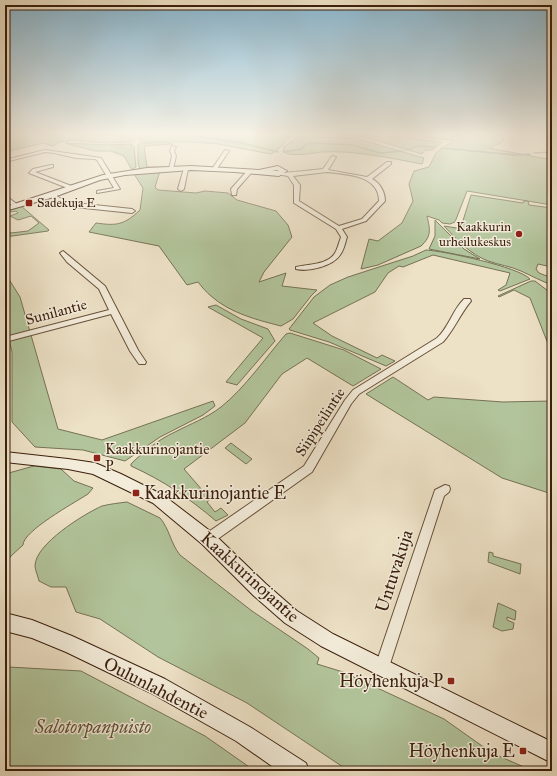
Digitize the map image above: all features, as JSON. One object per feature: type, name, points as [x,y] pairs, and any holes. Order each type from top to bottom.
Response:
[{"type":"street","points":[[34,171],[32,173],[72,188]]},
{"type":"street","points":[[106,171],[120,195]]},
{"type":"street","points":[[5,208],[52,195],[109,176],[140,171]]},
{"type":"street","points":[[181,189],[185,171]]},
{"type":"street","points":[[240,171],[291,176],[324,171]]},
{"type":"street","points":[[326,171],[368,179],[375,183],[383,197],[382,201],[364,220],[338,228]]},
{"type":"street","points":[[368,179],[378,171]]},
{"type":"street","points":[[234,194],[234,189],[249,172]]},
{"type":"street","points":[[291,176],[297,185],[295,199],[297,203],[338,228],[344,237],[337,255],[330,260],[306,268],[298,268]]},
{"type":"street","points":[[99,192],[117,189]]},
{"type":"street","points":[[52,195],[65,204],[132,212]]},
{"type":"street","points":[[5,197],[16,206]]},
{"type":"street","points":[[63,254],[69,261],[99,284],[134,351],[142,362]]},
{"type":"street","name":"Siipipeilintie","points":[[208,539],[308,469],[350,399],[363,388],[440,340],[448,333],[461,306],[467,301]]},
{"type":"street","name":"Sunilantie","points":[[5,340],[114,311]]},
{"type":"street","name":"Kaakkurinojantie","points":[[5,457],[30,461],[68,464],[95,470],[116,478],[158,499],[208,539],[260,590],[291,617],[327,640],[552,753]]},
{"type":"street","name":"Kaakkurinojantie","points":[[5,465],[30,461]]},
{"type":"street","name":"Untuvakuja","points":[[382,667],[439,493],[445,489]]},
{"type":"street","name":"Oulunlahdentie","points":[[5,622],[32,629],[72,645],[158,686],[244,734],[298,771]]},
{"type":"green space","points":[[160,171],[155,187],[158,190],[196,193],[205,191],[228,193],[237,200],[276,211],[288,225],[292,237],[264,272],[259,282],[286,273],[282,286],[317,290],[293,319],[281,326],[253,318],[227,307],[207,293],[198,282],[187,285],[159,246],[89,232],[96,223],[120,223],[129,219],[140,210],[143,188],[134,174]]},
{"type":"green space","points":[[414,171],[552,171],[552,205],[467,191],[455,222],[450,224],[442,223],[439,220],[427,216],[429,236],[421,246],[378,265],[361,269],[369,239],[378,241],[402,223],[413,201],[409,184]]},
{"type":"green space","name":"Kaakkurin urheilukeskus","points":[[471,195],[523,203],[524,201],[528,201],[529,205],[552,208],[552,267],[538,264],[536,269],[539,273],[552,278],[552,285],[517,269],[492,262],[475,255],[444,226],[463,229],[461,227]]},
{"type":"green space","points":[[21,206],[49,230],[5,237],[5,227],[11,233],[28,231],[39,223],[31,216],[18,220],[10,216],[18,213],[16,211],[5,213],[5,211]]},
{"type":"green space","points":[[435,220],[464,249],[480,259],[429,249],[435,236]]},
{"type":"green space","points":[[426,250],[464,256],[497,265],[523,274],[530,279],[500,291],[498,290],[506,285],[510,273],[433,255],[403,267],[399,266],[388,273],[375,292],[313,323],[332,336],[377,358],[382,355],[395,361],[386,366],[329,342],[289,329],[314,297],[330,285],[348,277],[413,256]]},
{"type":"green space","points":[[5,273],[20,297],[58,429],[102,440],[213,401],[215,406],[203,415],[160,437],[125,461],[83,450],[35,447],[12,422],[12,352],[5,323]]},
{"type":"green space","points":[[531,281],[535,281],[552,294],[552,354],[530,298],[514,290],[499,297],[498,296]]},
{"type":"green space","points":[[216,305],[241,319],[268,329],[275,341],[237,385],[226,382],[263,338],[208,307]]},
{"type":"green space","points":[[290,333],[344,350],[381,369],[353,386],[307,358],[282,374],[245,423],[184,469],[203,491],[205,490],[212,498],[207,502],[215,512],[221,508],[228,515],[216,521],[176,490],[131,466],[136,459],[157,442],[204,418],[221,407],[247,382],[286,334]]},
{"type":"green space","points":[[393,377],[428,400],[434,397],[503,402],[552,401],[552,494],[502,478],[366,394]]},
{"type":"green space","points":[[231,443],[252,459],[246,464],[225,448]]},
{"type":"green space","points":[[34,466],[61,469],[74,481],[93,488],[88,494],[31,532],[25,539],[23,545],[11,556],[5,565],[5,474]]},
{"type":"green space","points":[[127,502],[160,518],[166,526],[174,546],[180,555],[252,611],[308,649],[319,658],[317,664],[343,672],[444,719],[492,753],[533,771],[349,771],[247,703],[158,657],[100,619],[76,612],[66,587],[51,587],[39,581],[35,569],[37,557],[51,539],[84,516],[102,506]]},
{"type":"green space","points":[[489,552],[493,553],[493,556],[521,564],[520,574],[488,562]]},
{"type":"green space","points":[[498,603],[516,611],[515,620],[507,617],[507,620],[514,623],[513,629],[502,631],[493,627]]},
{"type":"green space","name":"Salotorpanpuisto","points":[[8,667],[81,671],[205,736],[255,771],[5,771],[5,669]]},
{"type":"place","name":"Sadekuja E","points":[[29,203]]},
{"type":"place","name":"Kaakkurin urheilukeskus","points":[[519,234]]},
{"type":"place","name":"Kaakkurinojantie P","points":[[97,458]]},
{"type":"place","name":"Kaakkurinojantie E","points":[[136,493]]},
{"type":"place","name":"Höyhenkuja P","points":[[451,681]]},
{"type":"place","name":"Höyhenkuja E","points":[[523,751]]}]
